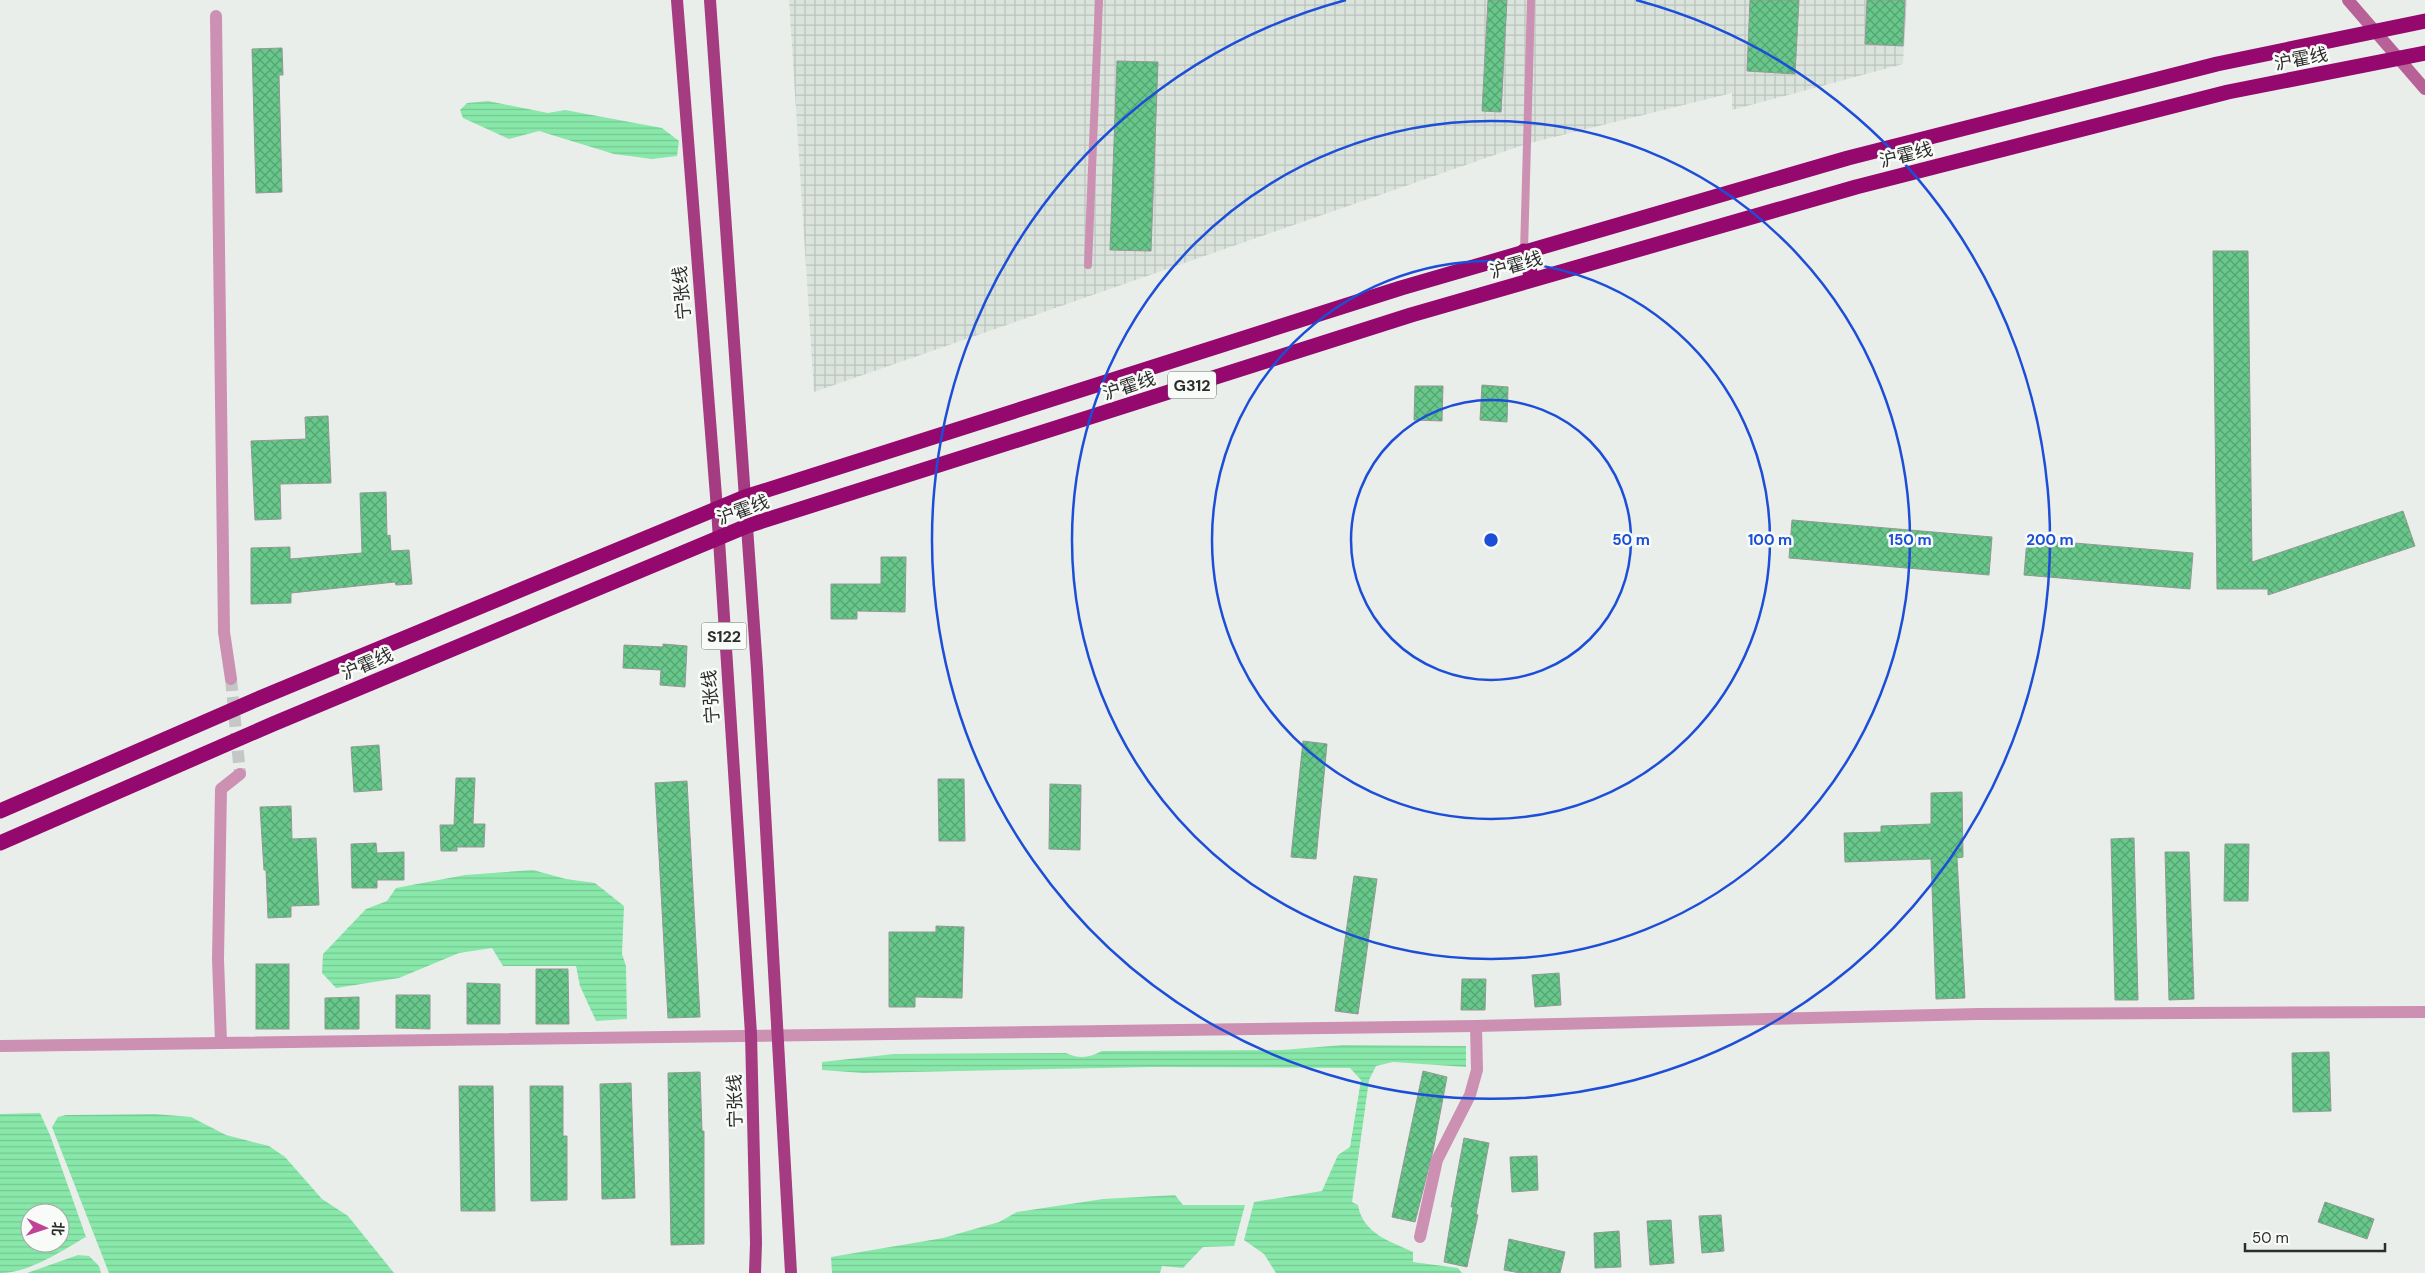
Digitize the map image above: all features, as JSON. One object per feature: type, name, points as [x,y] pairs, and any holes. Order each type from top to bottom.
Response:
[{"type":"highway","name":"沪霍线","points":[[0,811],[260,698],[745,497],[1524,251],[1848,158],[2217,64],[2425,21]]},
{"type":"highway","name":"沪霍线","points":[[0,844],[273,724],[747,526],[1393,321],[1532,279],[1856,187],[2218,95],[2425,53]]},
{"type":"highway","points":[[1524,251],[1532,279]]},
{"type":"main road","name":"宁张线","points":[[678,0],[717,509],[751,1034],[756,1243],[755,1273]]},
{"type":"main road","name":"S122","points":[[710,0],[747,526],[792,1273]]},
{"type":"street","points":[[2348,0],[2425,89]]},
{"type":"street","points":[[216,16],[224,632],[231,679]]},
{"type":"street","points":[[221,1042],[218,959],[221,789],[240,774]]},
{"type":"street","points":[[0,1046],[751,1034],[1476,1026],[1978,1014],[2425,1012]]},
{"type":"street","points":[[1420,1237],[1437,1160],[1470,1095],[1477,1070],[1476,1026]]},
{"type":"lane","points":[[1088,265],[1099,0]]},
{"type":"lane","points":[[1524,251],[1531,0]]},
{"type":"shaded area","points":[[789,0],[1907,0],[1903,64],[1732,110],[1732,93],[1526,144],[814,392]]},
{"type":"shaded area","points":[[488,101],[548,113],[565,110],[662,128],[679,141],[677,156],[652,159],[614,154],[539,131],[509,139],[463,118],[460,110],[467,103]]},
{"type":"shaded area","points":[[533,870],[566,879],[595,883],[624,906],[622,954],[626,966],[627,1019],[596,1021],[580,986],[576,966],[503,966],[492,948],[459,953],[399,978],[336,988],[322,973],[323,954],[366,909],[387,901],[396,888],[465,875]]},
{"type":"shaded area","points":[[1343,1045],[1466,1046],[1466,1067],[1393,1062],[1376,1066],[1369,1080],[1352,1202],[1358,1205],[1365,1223],[1372,1230],[1387,1240],[1413,1252],[1413,1262],[1458,1268],[1462,1273],[1276,1273],[1264,1254],[1244,1240],[1254,1202],[1322,1191],[1338,1155],[1350,1147],[1361,1080],[1350,1068],[1152,1067],[863,1073],[822,1070],[822,1062],[894,1054],[1066,1053],[1084,1057],[1102,1051],[1282,1050]]},
{"type":"shaded area","points":[[40,1113],[50,1135],[86,1237],[70,1247],[70,1203],[20,1203],[20,1253],[59,1253],[23,1269],[0,1273],[0,1114]]},
{"type":"shaded area","points":[[155,1114],[191,1117],[226,1135],[269,1146],[285,1157],[322,1199],[348,1216],[394,1273],[109,1273],[52,1127],[58,1117],[66,1115]]},
{"type":"shaded area","points":[[1175,1195],[1183,1205],[1245,1205],[1234,1246],[1203,1247],[1183,1268],[1162,1266],[1160,1273],[832,1273],[831,1257],[943,1238],[999,1222],[1017,1212],[1103,1199]]},
{"type":"shaded area","points":[[78,1255],[89,1256],[99,1266],[101,1273],[27,1273]]},
{"type":"building","points":[[1488,0],[1507,0],[1501,112],[1482,111]]},
{"type":"building","points":[[1750,0],[1799,0],[1795,74],[1747,71]]},
{"type":"building","points":[[1867,0],[1905,0],[1903,46],[1865,44]]},
{"type":"building","points":[[282,48],[283,75],[279,75],[282,192],[256,193],[252,49]]},
{"type":"building","points":[[1117,61],[1158,62],[1151,251],[1110,250]]},
{"type":"building","points":[[2213,251],[2248,251],[2252,562],[2403,511],[2415,546],[2268,595],[2268,589],[2217,589]]},
{"type":"building","points":[[1482,385],[1508,387],[1507,422],[1480,420]]},
{"type":"building","points":[[1415,386],[1443,386],[1442,421],[1414,420]]},
{"type":"building","points":[[328,416],[331,483],[280,484],[281,519],[255,520],[251,441],[306,439],[305,417]]},
{"type":"building","points":[[386,492],[387,536],[390,535],[391,551],[409,550],[412,584],[396,585],[395,582],[291,593],[291,603],[251,604],[251,548],[290,547],[290,559],[362,553],[360,493]]},
{"type":"building","points":[[1792,520],[1992,537],[1989,575],[1789,558]]},
{"type":"building","points":[[2027,539],[2193,553],[2190,589],[2024,575]]},
{"type":"building","points":[[881,557],[906,557],[905,612],[857,611],[857,619],[831,619],[831,584],[881,584]]},
{"type":"building","points":[[663,644],[687,646],[685,687],[660,685],[661,670],[623,668],[624,645],[663,647]]},
{"type":"building","points":[[1303,741],[1327,744],[1316,859],[1291,857]]},
{"type":"building","points":[[379,745],[382,790],[354,792],[351,747]]},
{"type":"building","points":[[456,778],[475,778],[473,824],[485,824],[484,847],[457,847],[457,851],[441,851],[440,825],[454,825]]},
{"type":"building","points":[[938,779],[964,779],[965,841],[939,841]]},
{"type":"building","points":[[687,781],[700,1017],[668,1018],[655,783]]},
{"type":"building","points":[[1050,784],[1081,785],[1080,850],[1049,849]]},
{"type":"building","points":[[1962,792],[1963,857],[1957,858],[1965,998],[1936,999],[1931,859],[1845,862],[1844,833],[1881,832],[1881,826],[1931,824],[1931,793]]},
{"type":"building","points":[[291,806],[292,839],[316,838],[319,905],[291,906],[291,917],[268,918],[260,807]]},
{"type":"building","points":[[2134,838],[2138,1000],[2115,1000],[2111,839]]},
{"type":"building","points":[[376,843],[377,853],[404,852],[404,880],[377,880],[377,888],[352,888],[351,844]]},
{"type":"building","points":[[2225,844],[2249,844],[2248,901],[2224,901]]},
{"type":"building","points":[[2165,852],[2189,852],[2194,999],[2169,1000]]},
{"type":"building","points":[[1354,876],[1377,879],[1358,1014],[1335,1011]]},
{"type":"building","points":[[936,926],[964,927],[962,998],[915,997],[915,1007],[889,1007],[889,932],[936,932]]},
{"type":"building","points":[[256,964],[289,964],[289,1029],[256,1029]]},
{"type":"building","points":[[536,969],[568,969],[569,1024],[536,1024]]},
{"type":"building","points":[[1559,973],[1561,1005],[1535,1007],[1532,975]]},
{"type":"building","points":[[1462,979],[1486,979],[1485,1010],[1461,1010]]},
{"type":"building","points":[[467,983],[500,984],[500,1024],[467,1024]]},
{"type":"building","points":[[396,995],[430,995],[430,1029],[396,1028]]},
{"type":"building","points":[[359,997],[359,1029],[325,1029],[325,998]]},
{"type":"building","points":[[2329,1052],[2331,1111],[2293,1112],[2292,1053]]},
{"type":"building","points":[[1423,1071],[1447,1077],[1433,1151],[1415,1222],[1392,1217]]},
{"type":"building","points":[[700,1072],[702,1131],[704,1131],[704,1244],[671,1245],[668,1073]]},
{"type":"building","points":[[631,1083],[635,1198],[602,1199],[600,1084]]},
{"type":"building","points":[[459,1086],[493,1086],[495,1211],[461,1211]]},
{"type":"building","points":[[530,1086],[563,1086],[563,1136],[567,1136],[567,1200],[531,1201]]},
{"type":"building","points":[[1464,1138],[1489,1143],[1476,1214],[1478,1215],[1467,1267],[1444,1262],[1453,1207],[1451,1207]]},
{"type":"building","points":[[1537,1156],[1538,1190],[1512,1192],[1510,1157]]},
{"type":"building","points":[[2325,1202],[2374,1219],[2367,1239],[2318,1222]]},
{"type":"building","points":[[1721,1215],[1724,1251],[1702,1253],[1699,1216]]},
{"type":"building","points":[[1671,1220],[1674,1263],[1650,1265],[1647,1221]]},
{"type":"building","points":[[1619,1231],[1621,1267],[1595,1268],[1594,1233]]},
{"type":"building","points":[[1509,1239],[1565,1252],[1560,1273],[1520,1273],[1504,1270]]},
{"type":"tunnel","points":[[231,679],[240,774]]}]
